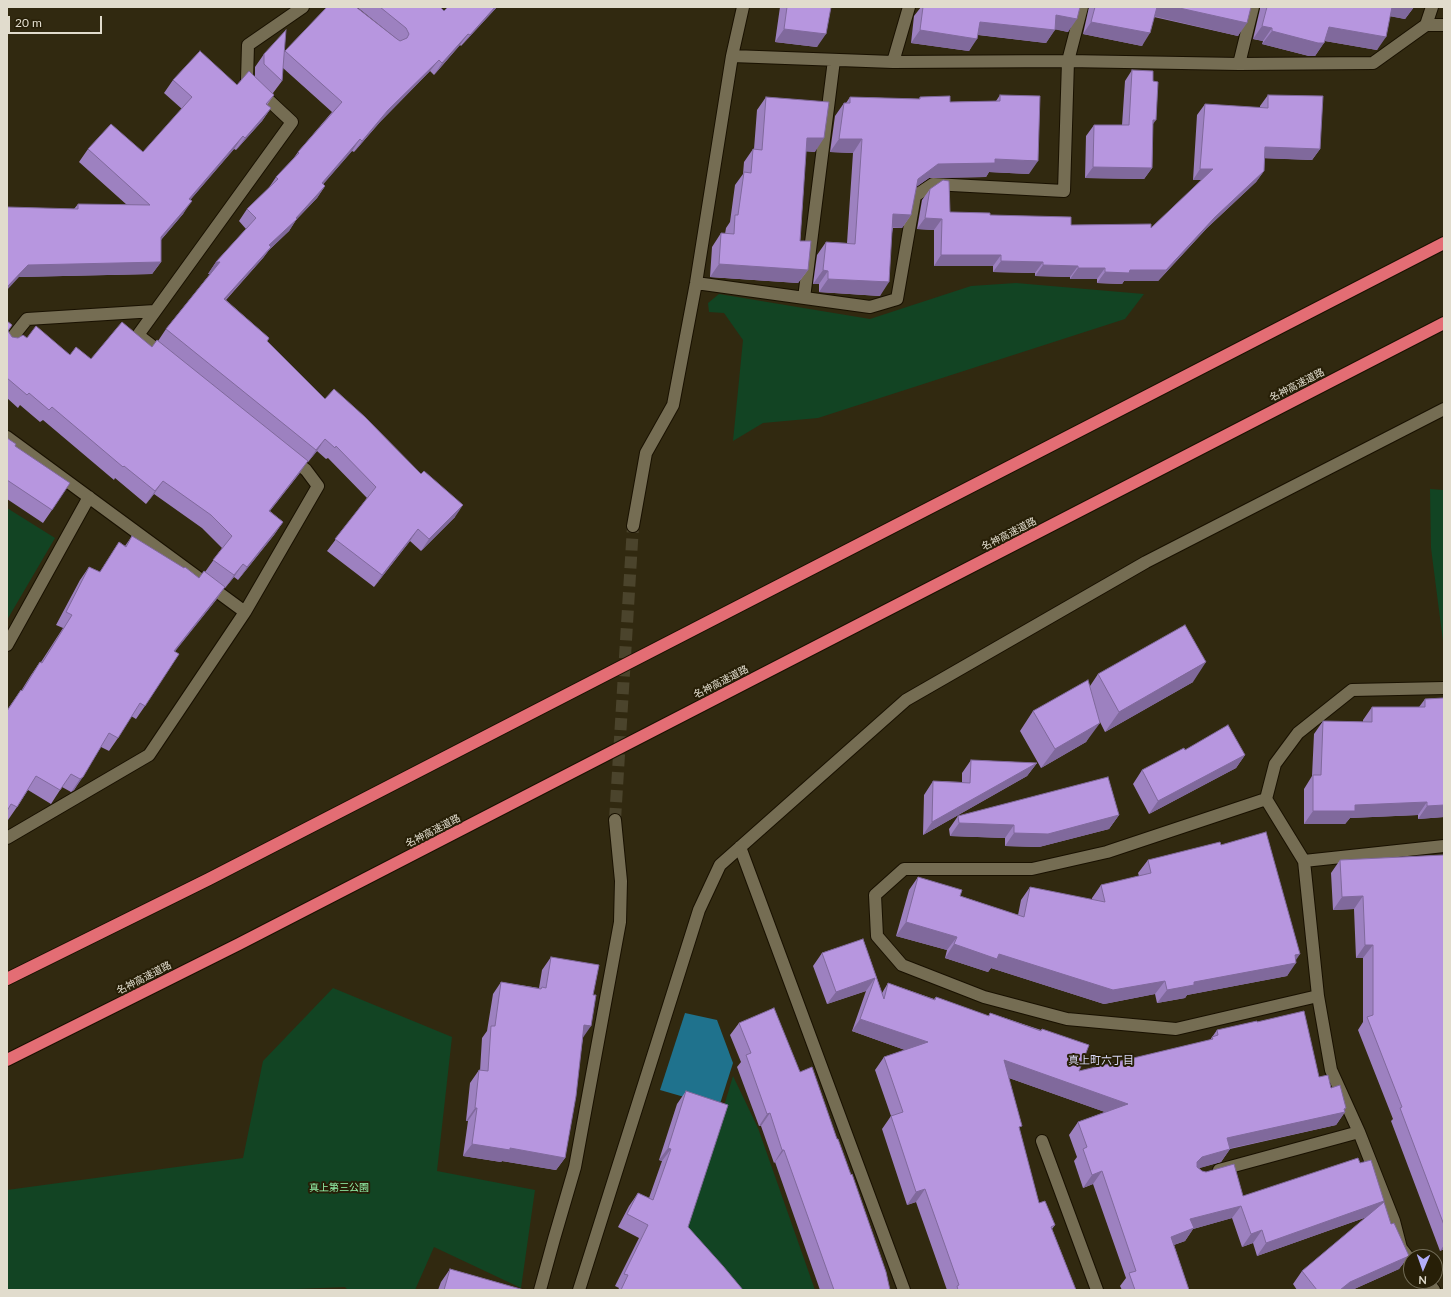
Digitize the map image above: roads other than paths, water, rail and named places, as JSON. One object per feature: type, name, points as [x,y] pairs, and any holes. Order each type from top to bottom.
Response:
[{"type":"highway","points":[[7,979],[216,876],[1444,243]]},
{"type":"highway","name":"名神高速道路","points":[[7,1060],[239,944],[1444,323]]},
{"type":"street","points":[[176,365],[138,335],[292,122],[247,80],[248,45],[303,7]]},
{"type":"street","points":[[633,526],[646,453],[673,405],[696,284],[732,56],[743,7]]},
{"type":"street","points":[[893,62],[909,7]]},
{"type":"street","points":[[696,284],[870,307],[897,299],[915,196],[933,184],[1064,191],[1068,61],[1082,7]]},
{"type":"street","points":[[1239,64],[1253,7]]},
{"type":"street","points":[[732,56],[893,62],[1068,61],[1239,64],[1373,63],[1426,25],[1432,7]]},
{"type":"street","points":[[1426,25],[1444,26]]},
{"type":"street","points":[[804,298],[834,60]]},
{"type":"street","points":[[7,344],[27,319],[155,311]]},
{"type":"street","points":[[579,1290],[699,910],[720,865],[906,700],[1146,562],[1444,409]]},
{"type":"street","points":[[7,437],[245,612]]},
{"type":"street","points":[[7,838],[149,756],[245,612],[318,486],[306,470],[281,450]]},
{"type":"street","points":[[7,644],[89,497]]},
{"type":"street","points":[[1403,1251],[1394,1221],[1359,1132],[1331,1070],[1318,996],[1304,861],[1266,799],[1275,764],[1298,733],[1352,690],[1444,688]]},
{"type":"street","points":[[1266,799],[1107,852],[1032,868],[904,869],[875,895],[877,936],[902,965],[984,997],[1067,1018],[1176,1029],[1318,996]]},
{"type":"street","points":[[540,1290],[575,1167],[620,922],[621,881],[615,820]]},
{"type":"street","points":[[1304,861],[1444,846]]},
{"type":"street","points":[[740,847],[904,1290]]},
{"type":"street","points":[[1210,1173],[1359,1132]]},
{"type":"street","points":[[1042,1141],[1097,1290]]},
{"type":"water","points":[[685,1013],[717,1020],[733,1063],[719,1107],[660,1090]]},
{"type":"tunnel","points":[[615,820],[633,526]]},
{"type":"district","name":"真上町六丁目","points":[[1101,1060]]},
{"type":"park label","name":"真上第三公園","points":[[339,1188]]}]
